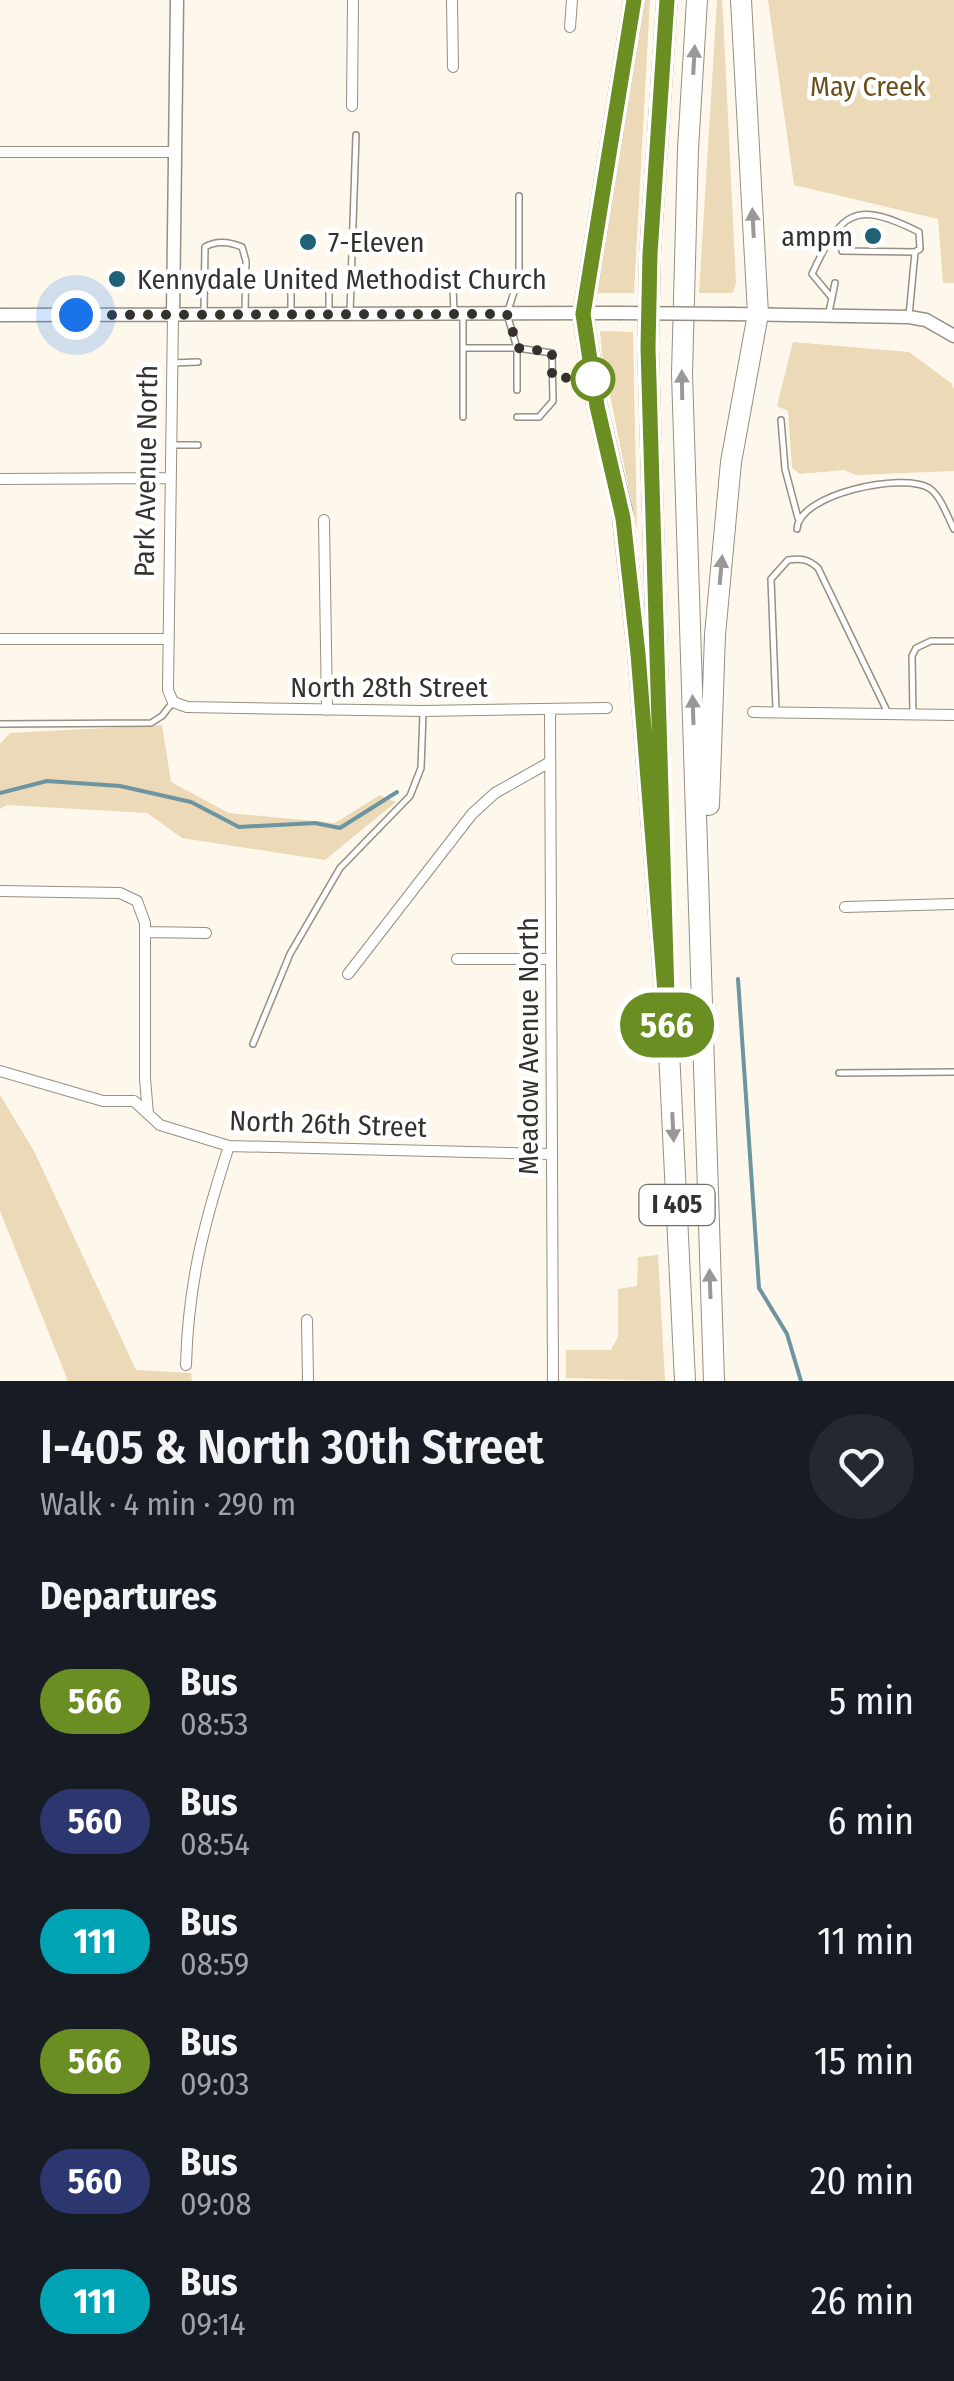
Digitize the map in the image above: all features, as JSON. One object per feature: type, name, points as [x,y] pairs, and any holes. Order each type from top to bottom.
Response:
[{"type":"highway","points":[[634,0],[583,314],[597,406],[623,518],[638,654],[668,1030]]},
{"type":"highway","name":"I 405","points":[[667,0],[650,254],[648,347],[668,1030],[685,1381]]},
{"type":"highway","name":"I 405","points":[[698,0],[688,150],[682,374],[714,1381]]},
{"type":"highway","points":[[704,1122],[715,635],[732,462],[758,314],[742,0]]},
{"type":"street","name":"Park Avenue North","points":[[173,702],[168,690],[177,0]]},
{"type":"street","points":[[352,106],[353,0]]},
{"type":"street","points":[[452,0],[453,68]]},
{"type":"street","points":[[570,27],[572,0]]},
{"type":"street","points":[[0,152],[175,152]]},
{"type":"street","points":[[0,315],[829,315],[909,317],[926,320],[954,336]]},
{"type":"street","points":[[0,479],[171,478]]},
{"type":"street","points":[[324,520],[328,710]]},
{"type":"street","points":[[0,640],[169,640]]},
{"type":"street","name":"North 28th Street","points":[[173,702],[187,707],[328,710],[607,708]]},
{"type":"street","name":"Meadow Avenue North","points":[[550,710],[554,1381]]},
{"type":"street","points":[[753,712],[954,715]]},
{"type":"street","points":[[348,974],[472,814],[495,794],[550,762]]},
{"type":"street","points":[[0,890],[120,893],[137,901],[145,932],[148,1115]]},
{"type":"street","points":[[845,907],[954,904]]},
{"type":"street","points":[[145,932],[206,932]]},
{"type":"street","points":[[457,959],[550,959]]},
{"type":"street","name":"North 26th Street","points":[[0,1071],[103,1101],[134,1101],[160,1125],[229,1146],[551,1154]]},
{"type":"street","points":[[186,1365],[190,1290],[229,1146]]},
{"type":"street","points":[[308,1320],[308,1381]]},
{"type":"lane","points":[[350,315],[356,135]]},
{"type":"lane","points":[[518,196],[519,276],[507,314],[518,348],[518,390]]},
{"type":"lane","points":[[832,298],[812,274],[827,240],[849,218],[874,214],[919,232],[920,249],[915,252],[842,251]]},
{"type":"lane","points":[[204,315],[204,248],[212,243],[231,242],[242,248],[246,261],[244,315]]},
{"type":"lane","points":[[909,317],[915,252]]},
{"type":"lane","points":[[329,275],[329,315]]},
{"type":"lane","points":[[291,276],[291,315]]},
{"type":"lane","points":[[829,315],[835,283]]},
{"type":"lane","points":[[453,288],[463,348],[463,417]]},
{"type":"lane","points":[[463,348],[552,352],[553,401],[539,417],[518,417]]},
{"type":"lane","points":[[172,363],[198,362]]},
{"type":"lane","points":[[781,420],[784,469],[798,528]]},
{"type":"lane","points":[[171,446],[198,445]]},
{"type":"lane","points":[[798,518],[804,509],[858,486],[919,484],[935,493],[954,528]]},
{"type":"lane","points":[[776,712],[771,579],[788,560],[798,558],[809,560],[818,568],[888,714]]},
{"type":"lane","points":[[913,714],[912,656],[916,648],[921,643],[954,641]]},
{"type":"lane","points":[[0,724],[151,723],[173,702]]},
{"type":"lane","points":[[253,1044],[290,954],[340,868],[410,796],[421,768],[423,711]]},
{"type":"lane","points":[[839,1073],[954,1072]]},
{"type":"green space","points":[[640,0],[650,0],[634,293],[597,293]]},
{"type":"green space","points":[[717,0],[722,0],[723,14],[736,283],[733,293],[699,293]]},
{"type":"green space","name":"May Creek","points":[[768,0],[954,0],[954,283],[943,283],[938,219],[794,185]]},
{"type":"green space","points":[[600,331],[633,332],[637,530],[602,355]]},
{"type":"green space","points":[[793,342],[909,352],[951,383],[954,471],[856,475],[844,470],[800,474],[792,468],[788,411],[777,406]]},
{"type":"green space","points":[[162,725],[171,782],[229,813],[335,823],[380,795],[396,802],[325,860],[182,838],[147,813],[7,805],[0,809],[0,744],[10,733]]},
{"type":"green space","points":[[0,1095],[34,1151],[136,1370],[191,1373],[192,1381],[68,1381],[0,1211]]},
{"type":"green space","points":[[658,1255],[665,1381],[566,1378],[566,1350],[611,1350],[618,1337],[618,1289],[637,1286],[638,1257]]},
{"type":"waterway","points":[[0,793],[47,781],[120,786],[191,802],[239,827],[315,823],[340,828],[397,792]]},
{"type":"waterway","points":[[738,979],[759,1288],[787,1334],[801,1381]]},
{"type":"bus line","name":"566","points":[[634,0],[583,314],[597,406],[623,518],[638,654],[668,1030],[648,434],[650,254],[667,0]]},
{"type":"place","name":"ampm","points":[[873,236]]},
{"type":"place","name":"7-Eleven","points":[[308,242]]},
{"type":"place","name":"Kennydale United Methodist Church","points":[[117,279]]},
{"type":"route","points":[[76,315],[507,314],[518,348],[552,352],[552,377],[593,379]]}]
